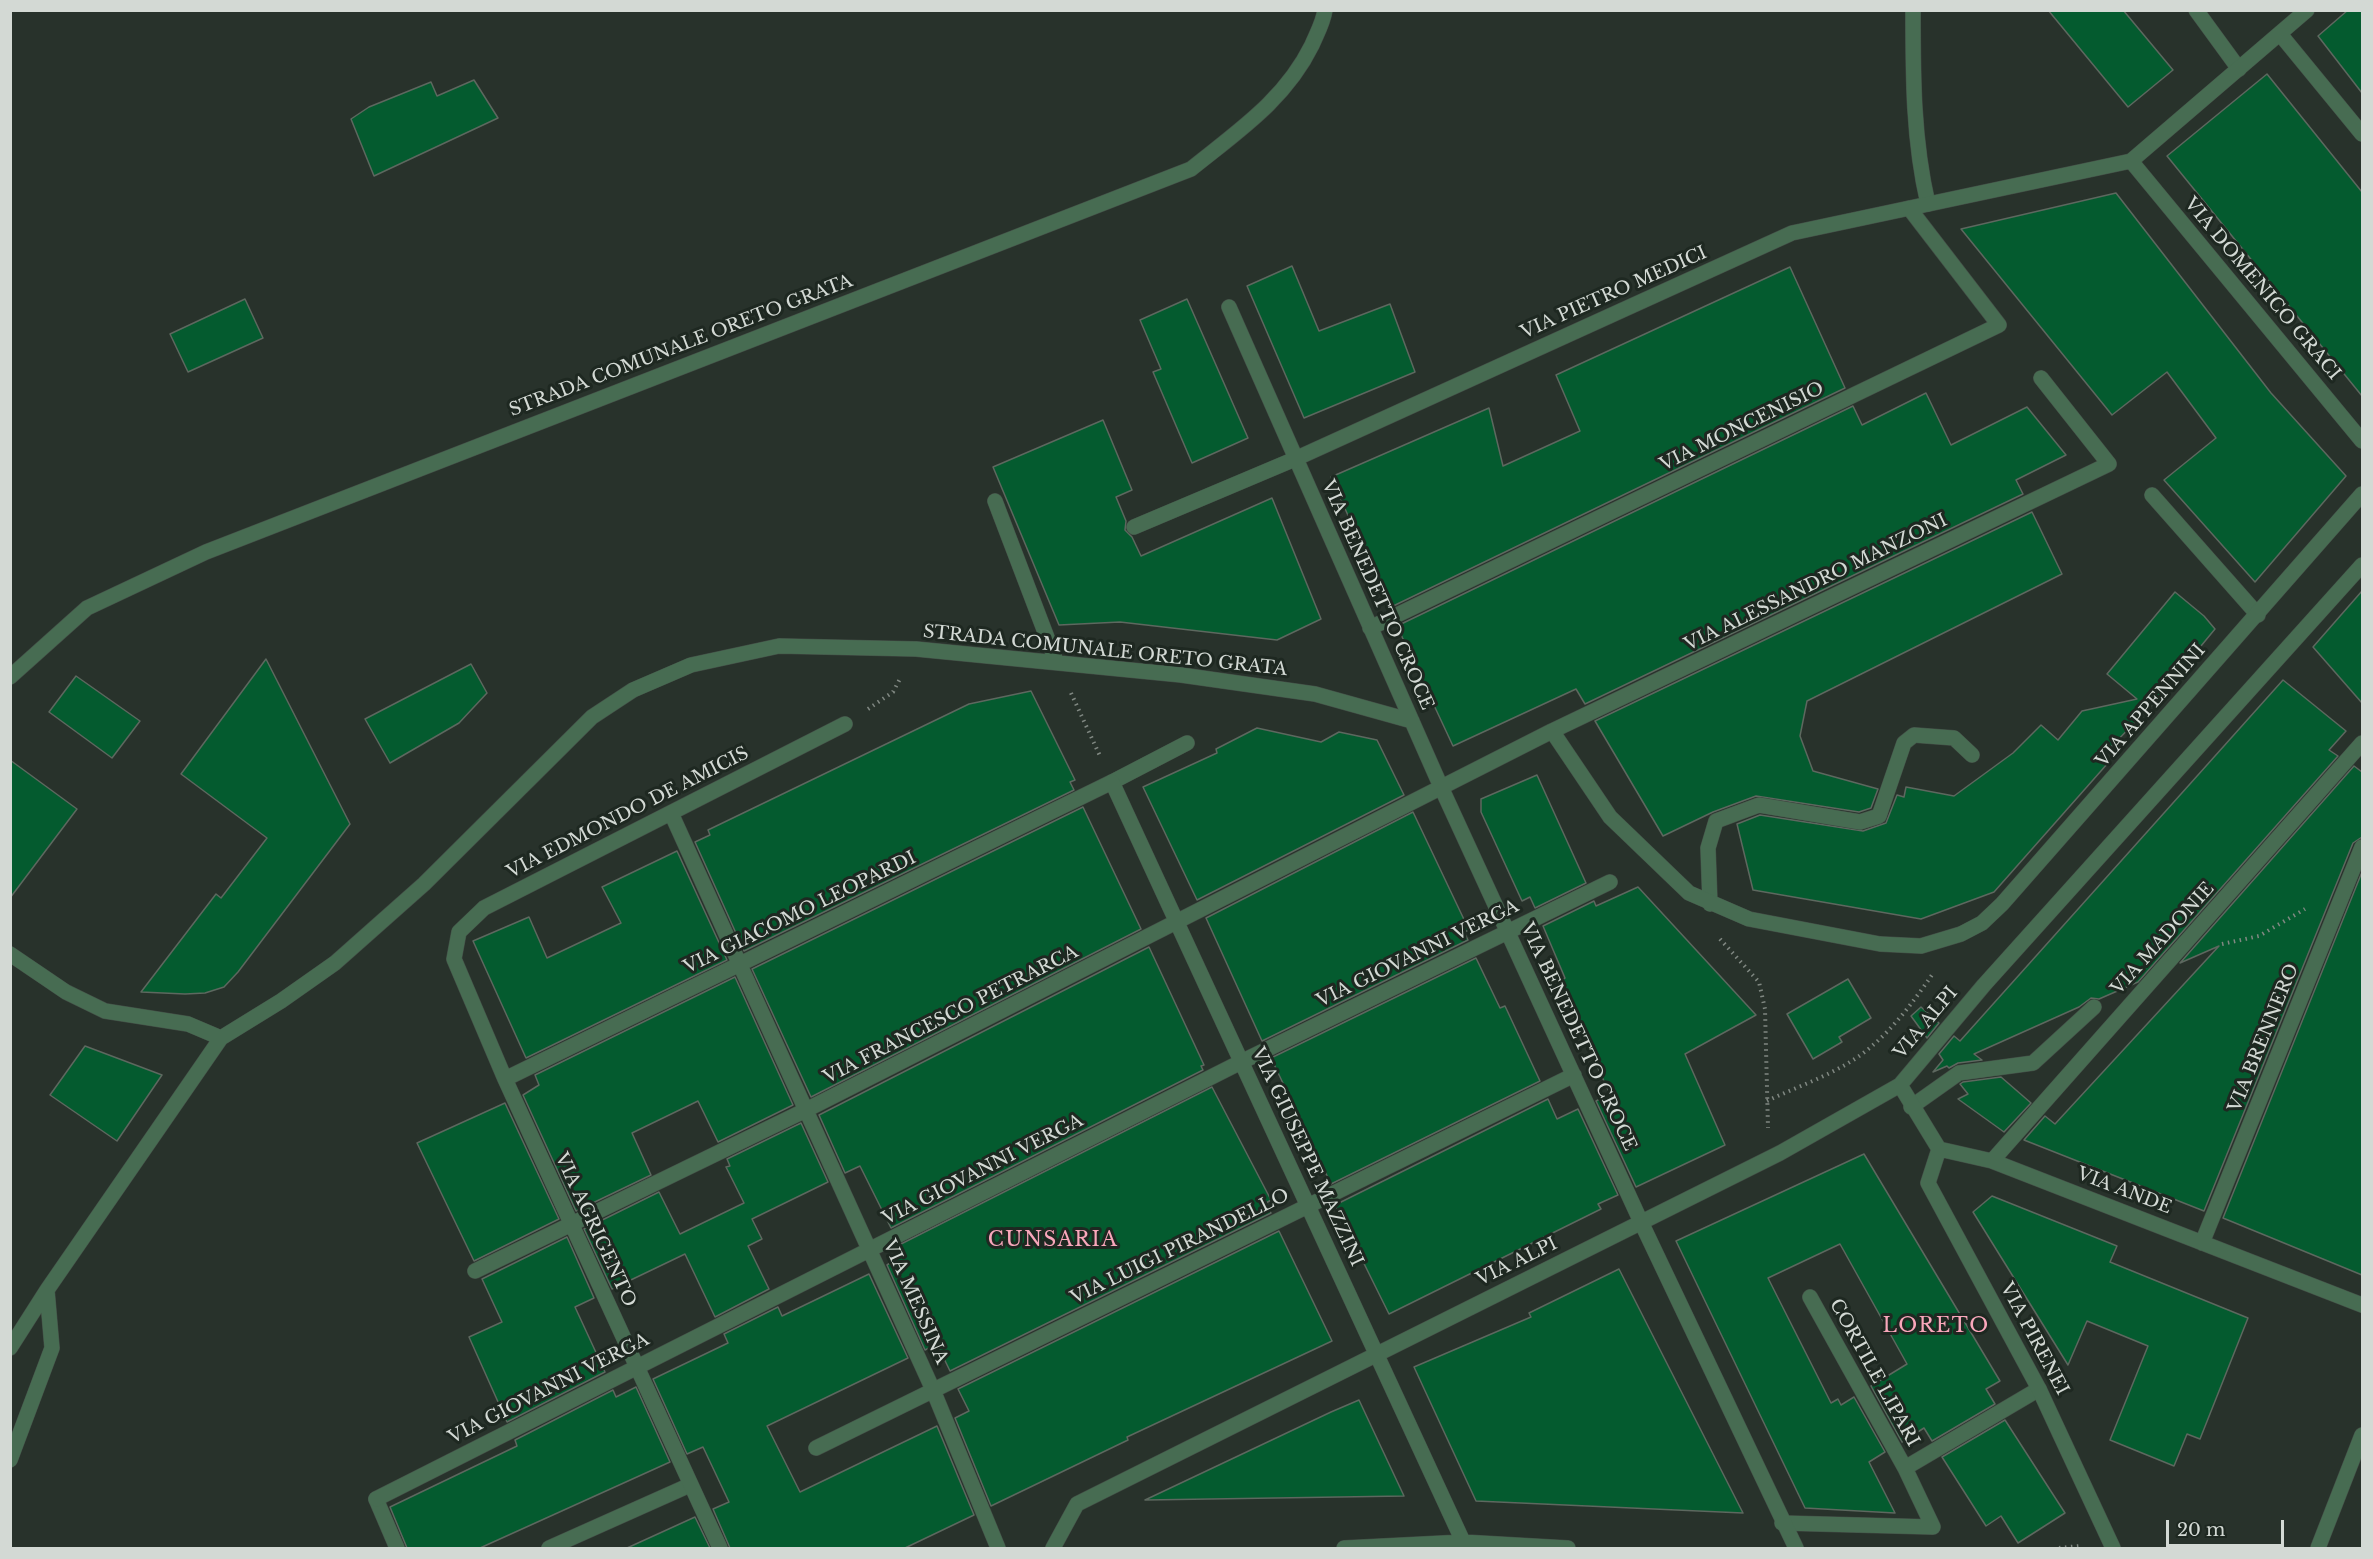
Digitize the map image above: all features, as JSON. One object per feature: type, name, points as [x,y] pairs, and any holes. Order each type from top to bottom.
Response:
[{"type":"street","name":"STRADA COMUNALE ORETO GRATA","points":[[10,677],[87,608],[206,552],[1191,169],[1269,106],[1299,71],[1323,21],[1325,10]]},
{"type":"street","points":[[1913,10],[1913,105],[1921,174],[1928,204]]},
{"type":"street","points":[[2196,10],[2239,69]]},
{"type":"street","points":[[2131,161],[2307,10]]},
{"type":"street","points":[[2280,34],[2362,134]]},
{"type":"street","name":"VIA PIETRO MEDICI","points":[[1134,527],[1295,459],[1792,233],[2131,161]]},
{"type":"street","name":"VIA DOMENICO GRACI","points":[[2131,161],[2362,441]]},
{"type":"street","name":"VIA MONCENISIO","points":[[1370,628],[1999,325],[1909,208]]},
{"type":"street","name":"VIA BENEDETTO CROCE","points":[[1229,308],[1412,722],[1641,1222],[1782,1523],[1796,1548]]},
{"type":"street","name":"VIA ALESSANDRO MANZONI","points":[[1442,787],[1552,731],[2109,464],[2041,378]]},
{"type":"street","name":"VIA APPENNINI","points":[[1552,731],[1610,817],[1689,893],[1749,919],[1880,944],[1921,946],[1961,934],[1982,923],[2002,904],[2362,494]]},
{"type":"street","points":[[2152,495],[2258,615]]},
{"type":"street","points":[[995,501],[1056,661]]},
{"type":"street","name":"VIA ALPI","points":[[1053,1548],[1077,1504],[1780,1153],[1900,1085],[1984,985],[2362,565]]},
{"type":"street","name":"STRADA COMUNALE ORETO GRATA","points":[[221,1038],[282,1001],[335,963],[423,884],[592,717],[633,690],[691,665],[779,646],[916,649],[1056,661],[1315,694],[1412,722]]},
{"type":"street","name":"VIA EDMONDO DE AMICIS","points":[[454,959],[459,932],[484,908],[845,724]]},
{"type":"street","points":[[1710,904],[1708,848],[1716,821],[1759,805],[1860,822],[1879,816],[1904,743],[1914,735],[1954,738],[1972,755]]},
{"type":"street","name":"VIA GIACOMO LEOPARDI","points":[[505,1079],[1112,782],[1187,743]]},
{"type":"street","name":"VIA MADONIE","points":[[1992,1161],[2362,743]]},
{"type":"street","name":"VIA GIUSEPPE MAZZINI","points":[[1112,782],[1465,1545]]},
{"type":"street","name":"VIA FRANCESCO PETRARCA","points":[[475,1270],[806,1110],[1442,787]]},
{"type":"street","name":"VIA MESSINA","points":[[671,813],[933,1390],[998,1548]]},
{"type":"street","name":"VIA BRENNERO","points":[[2202,1243],[2361,853]]},
{"type":"street","name":"VIA GIOVANNI VERGA","points":[[397,1548],[376,1499],[1241,1062],[1610,882]]},
{"type":"street","points":[[10,954],[66,993],[105,1011],[188,1024],[221,1038],[47,1290],[10,1348]]},
{"type":"street","name":"VIA AGRIGENTO","points":[[454,959],[505,1079],[720,1548]]},
{"type":"street","points":[[1911,1107],[1959,1073],[2033,1063],[2094,1007]]},
{"type":"street","name":"VIA LUIGI PIRANDELLO","points":[[816,1448],[1574,1075]]},
{"type":"street","points":[[1900,1085],[1911,1107],[1939,1149]]},
{"type":"street","name":"VIA ANDE","points":[[1939,1149],[1992,1161],[2362,1305]]},
{"type":"street","name":"VIA PIRENEI","points":[[1939,1149],[1928,1183],[2039,1389],[2113,1548]]},
{"type":"street","points":[[10,1460],[52,1348],[47,1290]]},
{"type":"street","name":"CORTILE LIPARI","points":[[1782,1523],[1933,1527],[1905,1468],[1810,1297]]},
{"type":"street","name":"CORTILE LIPARI","points":[[1905,1468],[2039,1389]]},
{"type":"street","points":[[2318,1548],[2362,1434]]},
{"type":"street","points":[[549,1548],[690,1485]]},
{"type":"street","points":[[1344,1548],[1465,1545],[1568,1548]]},
{"type":"path","points":[[845,724],[893,692],[916,649]]},
{"type":"path","points":[[1056,661],[1112,782]]},
{"type":"path","points":[[1710,904],[1716,935],[1759,982],[1765,1009],[1767,1125],[1780,1153]]},
{"type":"path","points":[[2175,955],[2259,936],[2306,909],[2339,906]]},
{"type":"path","points":[[1767,1101],[1851,1062],[1887,1031],[1916,999],[1961,934]]},
{"type":"building","points":[[2048,10],[2123,10],[2173,70],[2128,107]]},
{"type":"building","points":[[2348,10],[2362,10],[2362,93],[2318,36]]},
{"type":"building","points":[[2267,74],[2362,192],[2362,396],[2167,156]]},
{"type":"building","points":[[474,80],[498,118],[374,176],[351,119],[369,107],[431,82],[437,96]]},
{"type":"building","points":[[2116,193],[2271,393],[2346,476],[2255,582],[2164,480],[2216,438],[2167,372],[2112,415],[1961,229]]},
{"type":"building","points":[[1292,266],[1319,331],[1390,304],[1415,372],[1304,418],[1247,286]]},
{"type":"building","points":[[1790,267],[1845,388],[1389,608],[1331,477],[1489,408],[1503,466],[1580,431],[1556,375]]},
{"type":"building","points":[[245,299],[263,338],[188,372],[170,334]]},
{"type":"building","points":[[1187,299],[1248,438],[1192,463],[1153,372],[1161,369],[1140,320]]},
{"type":"building","points":[[1926,393],[1951,445],[2027,407],[2066,455],[2016,480],[2023,494],[1585,704],[1576,689],[1453,746],[1397,626],[1853,406],[1862,425]]},
{"type":"building","points":[[1103,420],[1132,490],[1116,497],[1126,521],[1125,530],[1132,537],[1141,556],[1272,498],[1321,619],[1277,640],[1120,622],[1059,625],[993,467]]},
{"type":"building","points":[[2032,512],[2062,574],[1807,701],[1800,736],[1813,771],[1878,789],[1871,808],[1859,812],[1756,796],[1713,812],[1663,836],[1595,721]]},
{"type":"building","points":[[2362,591],[2362,703],[2313,647]]},
{"type":"building","points":[[2175,592],[2204,616],[2215,629],[2154,703],[2101,757],[2108,763],[1994,892],[1921,919],[1753,890],[1737,824],[1760,815],[1863,831],[1886,823],[1897,795],[1904,797],[1906,787],[1954,796],[2013,753],[2041,725],[2058,740],[2082,711],[2137,699],[2107,674]]},
{"type":"building","points":[[266,659],[350,824],[238,972],[224,987],[205,993],[141,992],[216,894],[221,898],[267,838],[181,774]]},
{"type":"building","points":[[471,664],[487,693],[459,723],[390,763],[365,719]]},
{"type":"building","points":[[76,676],[140,721],[112,758],[49,712]]},
{"type":"building","points":[[2283,680],[2346,731],[2329,750],[2338,756],[2138,982],[2099,999],[2091,998],[2079,1007],[1974,1054],[1982,1060],[1958,1063],[1933,1072],[1943,1060],[1939,1054],[1954,1036],[1960,1041]]},
{"type":"building","points":[[1031,691],[1075,780],[1070,782],[1074,790],[744,951],[695,842],[710,835],[708,830],[969,704]]},
{"type":"building","points":[[1257,728],[1321,742],[1339,732],[1377,740],[1404,795],[1197,900],[1143,787],[1217,753],[1216,749]]},
{"type":"building","points":[[10,760],[77,809],[10,898]]},
{"type":"building","points":[[2354,766],[2362,772],[2362,837],[2353,843],[2204,1211],[2024,1140],[2045,1116],[2055,1124],[2219,946],[2180,963]]},
{"type":"building","points":[[1537,775],[1586,883],[1535,908],[1530,897],[1522,901],[1481,812],[1481,799]]},
{"type":"building","points":[[1083,807],[1141,929],[811,1097],[752,969]]},
{"type":"building","points":[[1413,812],[1469,930],[1464,932],[1468,940],[1262,1041],[1206,918]]},
{"type":"building","points":[[677,851],[727,960],[526,1058],[473,941],[529,917],[547,958],[621,923],[602,887]]},
{"type":"building","points":[[2362,872],[2362,1275],[2223,1218]]},
{"type":"building","points":[[1638,887],[1756,1015],[1685,1054],[1725,1145],[1636,1187],[1596,1101],[1610,1094],[1558,982],[1565,978],[1543,926],[1594,901],[1596,906]]},
{"type":"building","points":[[1149,947],[1204,1065],[1201,1066],[1203,1070],[891,1228],[860,1166],[845,1173],[819,1115]]},
{"type":"building","points":[[1476,958],[1500,1008],[1505,1006],[1540,1081],[1331,1184],[1271,1058]]},
{"type":"building","points":[[735,977],[793,1105],[718,1142],[698,1101],[632,1133],[651,1175],[576,1211],[523,1095],[539,1085],[535,1075]]},
{"type":"building","points":[[1848,979],[1871,1018],[1839,1037],[1842,1042],[1813,1059],[1787,1014]]},
{"type":"building","points":[[1921,1007],[1939,1023],[1927,1038],[1911,1016]]},
{"type":"building","points":[[85,1046],[162,1075],[117,1141],[50,1095]]},
{"type":"building","points":[[2001,1077],[2031,1103],[2004,1132],[1958,1099],[1968,1094],[1960,1084],[1963,1082]]},
{"type":"building","points":[[1212,1087],[1271,1200],[1266,1203],[1271,1213],[950,1371],[937,1344],[925,1350],[887,1265],[904,1254],[899,1245]]},
{"type":"building","points":[[1548,1099],[1557,1119],[1578,1109],[1618,1195],[1598,1204],[1601,1209],[1389,1314],[1335,1205]]},
{"type":"building","points":[[505,1103],[559,1219],[474,1261],[417,1143]]},
{"type":"building","points":[[801,1123],[828,1182],[752,1219],[762,1239],[748,1246],[769,1289],[715,1317],[685,1254],[612,1289],[584,1229],[659,1192],[680,1234],[744,1203],[726,1167],[730,1166],[727,1159]]},
{"type":"building","points":[[1864,1154],[2000,1381],[1986,1389],[1995,1404],[1932,1441],[1924,1428],[1902,1442],[1871,1386],[1907,1364],[1840,1244],[1768,1278],[1831,1403],[1838,1399],[1841,1405],[1854,1397],[1885,1452],[1869,1462],[1895,1513],[1805,1508],[1676,1241]]},
{"type":"building","points":[[1992,1196],[2117,1246],[2110,1262],[2248,1318],[2200,1439],[2187,1434],[2174,1466],[2110,1440],[2148,1346],[2087,1321],[2068,1365],[1973,1212]]},
{"type":"building","points":[[1279,1231],[1332,1341],[1127,1437],[1128,1440],[991,1506],[955,1418],[969,1411],[958,1389]]},
{"type":"building","points":[[567,1237],[594,1298],[575,1307],[605,1372],[507,1422],[469,1337],[502,1322],[482,1279]]},
{"type":"building","points":[[1619,1269],[1743,1513],[1476,1501],[1414,1367],[1531,1317],[1529,1313]]},
{"type":"building","points":[[869,1274],[908,1358],[767,1426],[800,1492],[937,1426],[974,1515],[905,1548],[730,1548],[713,1509],[729,1502],[703,1447],[687,1454],[653,1379],[728,1343],[724,1334],[778,1307],[782,1316]]},
{"type":"building","points":[[636,1387],[670,1462],[480,1548],[407,1548],[390,1507],[517,1446],[515,1440],[613,1390],[616,1397]]},
{"type":"building","points":[[1359,1400],[1404,1496],[1145,1500],[1331,1412]]},
{"type":"building","points":[[2005,1420],[2065,1513],[2018,1543],[2001,1516],[1986,1526],[1942,1457]]},
{"type":"building","points":[[695,1517],[710,1548],[627,1548]]},
{"type":"district","name":"CUNSARIA","points":[[1053,1240]]},
{"type":"district","name":"LORETO","points":[[1936,1326]]}]
